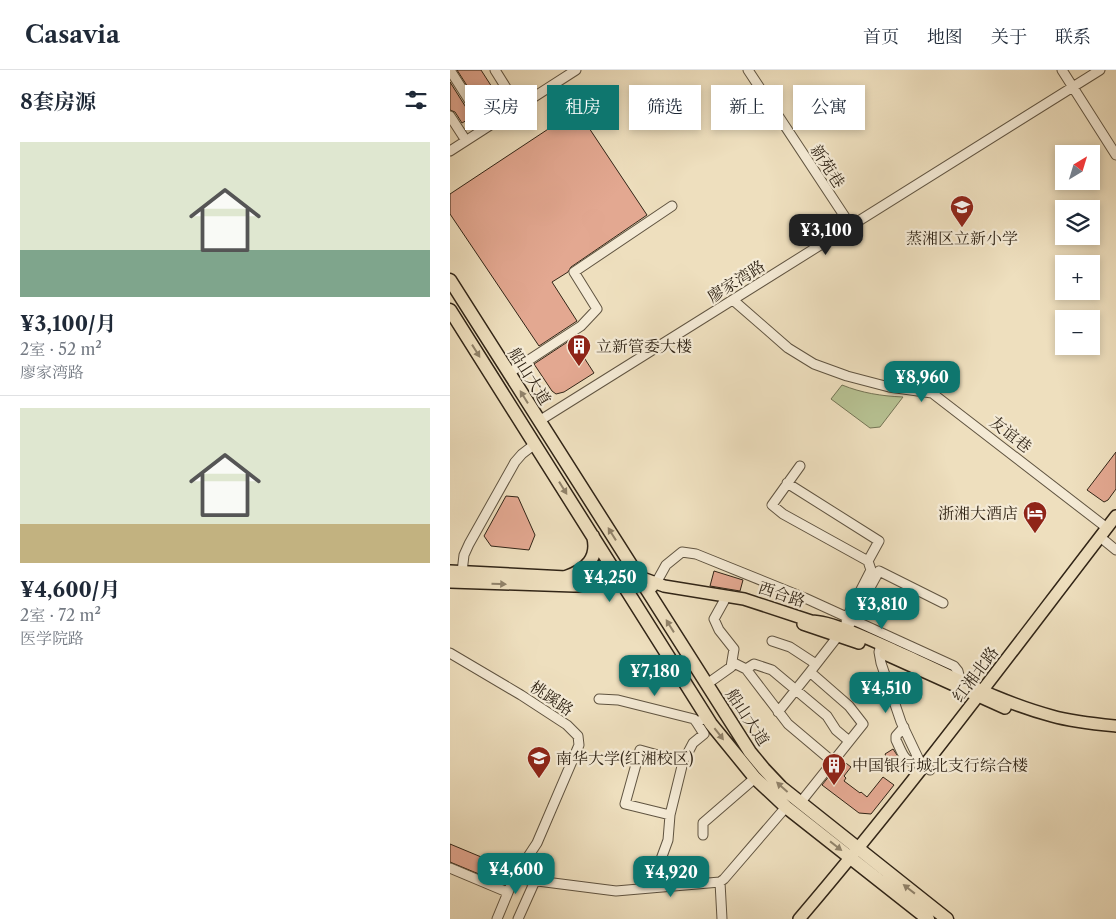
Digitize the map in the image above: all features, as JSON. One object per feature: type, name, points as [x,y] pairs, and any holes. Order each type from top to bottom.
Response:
[{"type":"highway","name":"船山大道","points":[[450,280],[750,752],[769,775],[928,919]]},
{"type":"highway","name":"船山大道","points":[[450,310],[646,619],[702,720],[754,778],[786,807],[947,919]]},
{"type":"highway","points":[[570,582],[589,563],[594,550],[592,534]]},
{"type":"main road","name":"红湘北路","points":[[799,919],[858,856],[916,777],[1105,541],[1116,516]]},
{"type":"main road","name":"红湘北路","points":[[983,695],[1111,527]]},
{"type":"main road","name":"西合路","points":[[450,571],[625,586],[640,580],[664,586],[744,599],[811,620],[820,620],[842,635]]},
{"type":"main road","name":"西合路","points":[[450,582],[570,582],[618,575],[743,605],[842,635],[960,680],[983,695],[1030,710],[1054,717],[1116,726]]},
{"type":"main road","points":[[570,582],[617,592],[628,599],[646,619]]},
{"type":"main road","name":"西合路","points":[[880,648],[1028,717],[1052,724],[1116,732]]},
{"type":"main road","name":"红湘北路","points":[[809,919],[925,766]]},
{"type":"street","points":[[450,70],[465,94]]},
{"type":"street","points":[[495,70],[504,85]]},
{"type":"street","points":[[537,87],[563,70]]},
{"type":"street","points":[[450,151],[576,70]]},
{"type":"street","name":"新苑巷","points":[[748,70],[837,208],[851,226]]},
{"type":"street","points":[[1062,70],[1116,155]]},
{"type":"street","name":"廖家湾路","points":[[539,421],[1100,70]]},
{"type":"street","points":[[450,116],[462,136]]},
{"type":"street","points":[[450,144],[471,130]]},
{"type":"street","points":[[509,373],[581,326],[597,310],[574,272],[672,206]]},
{"type":"street","name":"友谊巷","points":[[733,300],[788,348],[814,364],[847,376],[889,387],[932,393],[1111,527]]},
{"type":"street","points":[[462,572],[464,555],[469,544],[515,462],[535,444]]},
{"type":"street","points":[[778,712],[842,635],[871,570],[868,561],[783,514],[772,505],[800,466]]},
{"type":"street","points":[[787,484],[879,541],[868,561]]},
{"type":"street","points":[[1105,541],[1116,550]]},
{"type":"street","points":[[656,583],[666,565],[682,552],[696,554],[850,618],[954,666],[958,671],[960,680]]},
{"type":"street","points":[[850,618],[879,571],[943,603]]},
{"type":"street","points":[[707,684],[731,667],[734,649],[719,630],[714,619],[724,601]]},
{"type":"street","points":[[772,642],[790,647],[816,664]]},
{"type":"street","points":[[880,648],[881,663],[904,727],[925,766]]},
{"type":"street","name":"桃蹊路","points":[[450,653],[547,711],[567,725],[578,736],[579,745],[537,843],[514,878],[497,919]]},
{"type":"street","points":[[732,662],[746,669],[788,724],[833,762]]},
{"type":"street","points":[[746,669],[754,664],[772,670],[827,716],[836,730],[849,741]]},
{"type":"street","points":[[800,803],[863,724],[849,706],[810,672]]},
{"type":"street","points":[[599,699],[618,700],[702,720],[704,734],[693,743],[683,762],[670,815],[668,840],[657,870],[658,888]]},
{"type":"street","points":[[904,727],[896,736],[896,740],[916,777]]},
{"type":"street","points":[[670,815],[625,804],[640,750],[683,762]]},
{"type":"street","points":[[907,761],[925,766]]},
{"type":"street","points":[[703,835],[703,823],[754,778]]},
{"type":"street","points":[[514,878],[616,891],[720,882],[786,807]]},
{"type":"street","points":[[450,868],[507,892]]},
{"type":"street","points":[[518,919],[535,881]]},
{"type":"street","points":[[720,882],[722,919]]},
{"type":"green space","points":[[842,385],[872,394],[903,397],[880,427],[870,428],[831,399]]},
{"type":"building","points":[[457,70],[481,70],[491,85],[467,85]]},
{"type":"building","points":[[450,82],[465,106],[465,121],[462,123],[455,112],[450,110]]},
{"type":"building","points":[[547,130],[590,130],[647,215],[552,282],[577,321],[539,346],[450,214],[450,194]]},
{"type":"building","name":"立新管委大楼","points":[[572,339],[594,373],[564,392],[556,394],[534,364]]},
{"type":"building","points":[[1116,452],[1116,489],[1108,500],[1104,502],[1087,490]]},
{"type":"building","points":[[506,496],[518,497],[535,535],[529,550],[491,546],[484,536]]},
{"type":"building","points":[[714,571],[743,580],[740,591],[710,586]]},
{"type":"building","points":[[893,749],[903,764],[900,768],[893,771],[885,754]]},
{"type":"building","name":"中国银行城北支行综合楼","points":[[842,760],[851,767],[844,776],[846,778],[844,781],[867,797],[883,777],[894,785],[871,814],[859,813],[822,785]]},
{"type":"building","points":[[450,844],[510,869],[503,884],[450,862]]},
{"type":"place","name":"蒸湘区立新小学","points":[[962,228]]},
{"type":"place","name":"立新管委大楼","points":[[579,367]]},
{"type":"place","name":"浙湘大酒店","points":[[1035,534]]},
{"type":"place","name":"南华大学(红湘校区)","points":[[539,779]]},
{"type":"place","name":"中国银行城北支行综合楼","points":[[834,786]]}]
